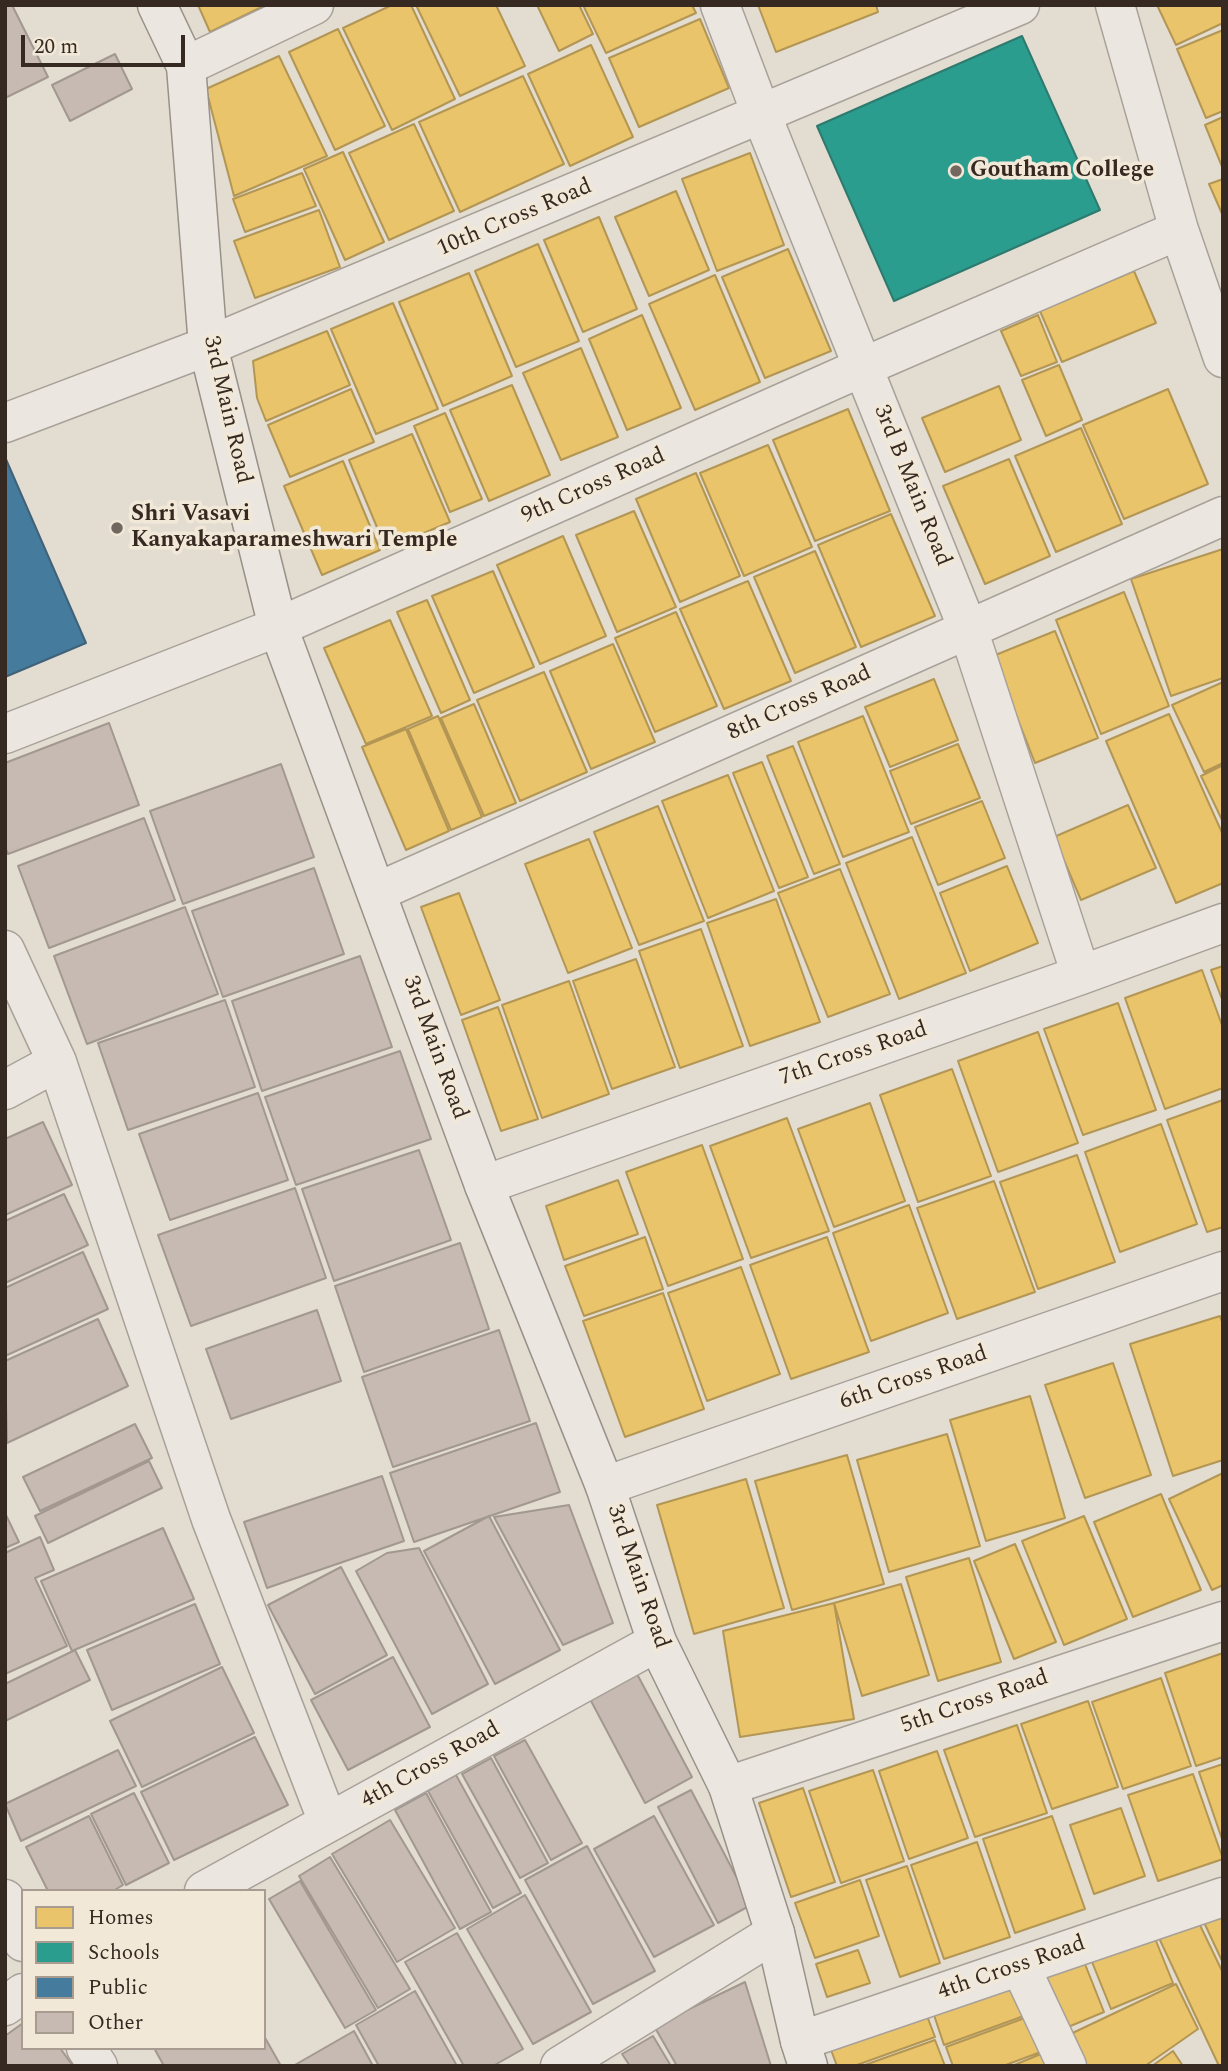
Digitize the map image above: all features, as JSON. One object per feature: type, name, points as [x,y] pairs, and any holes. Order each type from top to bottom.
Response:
[{"type":"street","name":"3rd Main Road","points":[[157,5],[186,66],[208,346],[278,627],[484,1185],[605,1486],[657,1642],[728,1786],[775,1933],[804,2053]]},
{"type":"street","points":[[186,66],[314,5]]},
{"type":"street","name":"3rd B Main Road","points":[[720,5],[968,629],[1082,975]]},
{"type":"street","name":"10th Cross Road","points":[[5,423],[208,346],[762,116],[1020,5]]},
{"type":"street","points":[[1115,5],[1179,230],[1223,358]]},
{"type":"street","name":"9th Cross Road","points":[[5,734],[278,627],[1179,230]]},
{"type":"street","name":"8th Cross Road","points":[[377,892],[1223,516]]},
{"type":"street","name":"7th Cross Road","points":[[484,1185],[1223,923]]},
{"type":"street","points":[[5,950],[57,1062],[211,1519],[328,1822]]},
{"type":"street","points":[[5,1090],[57,1062]]},
{"type":"street","name":"6th Cross Road","points":[[605,1486],[1223,1271]]},
{"type":"street","name":"5th Cross Road","points":[[728,1786],[1223,1621]]},
{"type":"street","name":"4th Cross Road","points":[[208,1889],[657,1642]]},
{"type":"street","name":"4th Cross Road","points":[[804,2053],[1020,1966],[1223,1897]]},
{"type":"street","points":[[5,1899],[21,1937]]},
{"type":"street","points":[[560,2066],[775,1933]]},
{"type":"street","points":[[1020,1966],[1067,2066]]},
{"type":"street","points":[[5,2006],[21,1994]]},
{"type":"street","points":[[87,2050],[98,2066]]},
{"type":"building: Homes","points":[[198,5],[266,5],[210,32]]},
{"type":"building: Homes","points":[[392,5],[411,5],[455,99],[392,130],[343,28]]},
{"type":"building: Homes","points":[[416,5],[496,5],[525,66],[460,96]]},
{"type":"building: Homes","points":[[537,5],[579,5],[593,34],[559,51]]},
{"type":"building: Homes","points":[[583,5],[692,5],[696,13],[606,53]]},
{"type":"building: Homes","points":[[758,5],[876,5],[878,12],[776,52]]},
{"type":"building: Homes","points":[[1157,5],[1223,5],[1223,23],[1176,45]]},
{"type":"building: Homes","points":[[700,19],[729,88],[639,127],[609,58]]},
{"type":"building: Homes","points":[[338,29],[385,126],[335,150],[289,52]]},
{"type":"building: Homes","points":[[1223,30],[1223,111],[1206,118],[1177,49]]},
{"type":"building: Homes","points":[[591,45],[633,137],[570,166],[528,74]]},
{"type":"building: Homes","points":[[279,56],[327,156],[234,196],[206,89]]},
{"type":"building: Homes","points":[[523,76],[564,164],[460,212],[419,122]]},
{"type":"building: Homes","points":[[1223,117],[1223,169],[1205,125]]},
{"type":"building: Homes","points":[[414,124],[454,211],[389,240],[349,153]]},
{"type":"building: Homes","points":[[343,152],[384,242],[345,260],[304,169]]},
{"type":"building: Homes","points":[[750,153],[784,245],[717,271],[682,179]]},
{"type":"building: Homes","points":[[302,173],[316,206],[245,232],[233,199]]},
{"type":"building: Homes","points":[[1223,179],[1223,216],[1209,184]]},
{"type":"building: Homes","points":[[676,191],[709,270],[649,296],[615,217]]},
{"type":"building: Homes","points":[[319,210],[340,267],[255,298],[234,241]]},
{"type":"building: Homes","points":[[599,217],[637,309],[583,332],[544,240]]},
{"type":"building: Homes","points":[[538,244],[579,341],[516,367],[475,271]]},
{"type":"building: Homes","points":[[788,249],[831,351],[765,378],[722,277]]},
{"type":"building: Homes","points":[[1134,271],[1156,323],[1062,362],[1040,311]]},
{"type":"building: Homes","points":[[469,273],[512,376],[443,406],[399,302]]},
{"type":"building: Homes","points":[[715,275],[760,382],[695,410],[649,304]]},
{"type":"building: Homes","points":[[393,303],[438,409],[376,434],[331,329]]},
{"type":"building: Homes","points":[[642,315],[681,408],[627,430],[589,339]]},
{"type":"building: Homes","points":[[1038,315],[1057,362],[1021,376],[1001,331]]},
{"type":"building: Homes","points":[[327,331],[350,385],[266,421],[257,398],[253,361]]},
{"type":"building: Homes","points":[[581,348],[618,437],[561,460],[523,373]]},
{"type":"building: Homes","points":[[1059,365],[1082,420],[1046,436],[1022,380]]},
{"type":"building: Homes","points":[[512,385],[550,475],[489,501],[450,410]]},
{"type":"building: Homes","points":[[999,386],[1021,440],[945,472],[922,418]]},
{"type":"building: Homes","points":[[351,389],[374,442],[290,477],[268,425]]},
{"type":"building: Homes","points":[[1168,389],[1208,484],[1124,519],[1083,425]]},
{"type":"building: Homes","points":[[848,409],[890,511],[815,541],[773,440]]},
{"type":"building: Homes","points":[[445,413],[482,499],[450,512],[414,426]]},
{"type":"building: Homes","points":[[1081,428],[1122,524],[1056,552],[1015,456]]},
{"type":"building: Homes","points":[[412,434],[450,522],[386,549],[349,460]]},
{"type":"building: Homes","points":[[768,445],[812,547],[744,576],[700,473]]},
{"type":"building: Homes","points":[[1009,459],[1050,556],[985,584],[943,486]]},
{"type":"building: Homes","points":[[343,461],[380,550],[322,575],[284,486]]},
{"type":"building: Homes","points":[[696,473],[740,576],[680,602],[636,499]]},
{"type":"building: Homes","points":[[634,511],[676,607],[617,632],[576,535]]},
{"type":"building: Homes","points":[[891,514],[935,616],[861,647],[818,545]]},
{"type":"building: Homes","points":[[563,536],[606,636],[540,664],[497,565]]},
{"type":"building: Homes","points":[[1223,549],[1223,678],[1171,696],[1131,579]]},
{"type":"building: Homes","points":[[815,551],[856,647],[795,673],[754,577]]},
{"type":"building: Homes","points":[[493,571],[534,667],[474,693],[432,596]]},
{"type":"building: Homes","points":[[748,581],[791,681],[724,709],[680,609]]},
{"type":"building: Homes","points":[[1124,592],[1169,706],[1101,734],[1056,620]]},
{"type":"building: Homes","points":[[427,600],[470,700],[441,713],[397,612]]},
{"type":"building: Homes","points":[[676,612],[717,706],[655,732],[615,638]]},
{"type":"building: Homes","points":[[390,620],[432,716],[366,744],[324,648]]},
{"type":"building: Homes","points":[[1055,631],[1098,738],[1035,763],[993,656]]},
{"type":"building: Homes","points":[[613,644],[655,742],[591,769],[550,671]]},
{"type":"building: Homes","points":[[544,672],[587,772],[520,801],[477,700]]},
{"type":"building: Homes","points":[[934,679],[958,740],[890,767],[865,707]]},
{"type":"building: Homes","points":[[1223,682],[1223,763],[1204,772],[1172,705]]},
{"type":"building: Homes","points":[[474,704],[516,803],[484,816],[441,718]]},
{"type":"building: Homes","points":[[1169,714],[1223,835],[1223,883],[1176,903],[1106,741]]},
{"type":"building: Homes","points":[[438,716],[482,817],[451,830],[408,729]]},
{"type":"building: Homes","points":[[863,716],[909,832],[843,857],[798,742]]},
{"type":"building: Homes","points":[[406,729],[449,831],[406,850],[362,747]]},
{"type":"building: Homes","points":[[958,744],[980,798],[911,824],[890,771]]},
{"type":"building: Homes","points":[[793,746],[840,864],[814,874],[767,756]]},
{"type":"building: Homes","points":[[762,762],[808,877],[779,888],[733,773]]},
{"type":"building: Homes","points":[[1223,765],[1223,819],[1222,820],[1201,776]]},
{"type":"building: Homes","points":[[728,775],[774,891],[708,918],[662,801]]},
{"type":"building: Homes","points":[[982,801],[1005,858],[938,885],[915,827]]},
{"type":"building: Homes","points":[[1128,805],[1156,868],[1081,900],[1054,837]]},
{"type":"building: Homes","points":[[658,806],[704,921],[639,945],[594,832]]},
{"type":"building: Homes","points":[[912,837],[966,973],[899,999],[846,863]]},
{"type":"building: Homes","points":[[589,839],[632,948],[568,973],[525,864]]},
{"type":"building: Homes","points":[[1007,866],[1038,943],[970,971],[940,893]]},
{"type":"building: Homes","points":[[840,869],[890,994],[828,1017],[778,893]]},
{"type":"building: Homes","points":[[459,893],[500,1000],[461,1015],[421,907]]},
{"type":"building: Homes","points":[[776,899],[820,1022],[750,1046],[707,923]]},
{"type":"building: Homes","points":[[701,929],[743,1046],[680,1068],[639,951]]},
{"type":"building: Homes","points":[[636,959],[675,1067],[612,1089],[573,981]]},
{"type":"building: Homes","points":[[1223,966],[1223,1002],[1211,970]]},
{"type":"building: Homes","points":[[1202,970],[1223,1028],[1223,1088],[1165,1109],[1125,998]]},
{"type":"building: Homes","points":[[569,981],[609,1094],[542,1118],[502,1005]]},
{"type":"building: Homes","points":[[1118,1003],[1156,1110],[1083,1135],[1044,1029]]},
{"type":"building: Homes","points":[[498,1007],[538,1119],[501,1131],[462,1020]]},
{"type":"building: Homes","points":[[1038,1032],[1078,1143],[998,1172],[958,1061]]},
{"type":"building: Homes","points":[[952,1069],[991,1176],[918,1202],[880,1095]]},
{"type":"building: Homes","points":[[1223,1100],[1223,1227],[1207,1232],[1167,1120]]},
{"type":"building: Homes","points":[[870,1103],[905,1201],[834,1227],[798,1129]]},
{"type":"building: Homes","points":[[787,1118],[829,1231],[751,1258],[710,1146]]},
{"type":"building: Homes","points":[[1161,1124],[1197,1224],[1120,1252],[1085,1152]]},
{"type":"building: Homes","points":[[702,1145],[743,1259],[668,1286],[626,1172]]},
{"type":"building: Homes","points":[[1077,1155],[1115,1262],[1038,1289],[1000,1182]]},
{"type":"building: Homes","points":[[618,1180],[638,1234],[564,1260],[546,1206]]},
{"type":"building: Homes","points":[[994,1181],[1035,1292],[957,1319],[917,1208]]},
{"type":"building: Homes","points":[[909,1205],[948,1313],[871,1341],[833,1233]]},
{"type":"building: Homes","points":[[645,1237],[663,1289],[584,1316],[565,1266]]},
{"type":"building: Homes","points":[[827,1237],[869,1352],[791,1379],[750,1265]]},
{"type":"building: Homes","points":[[741,1267],[780,1374],[707,1401],[668,1293]]},
{"type":"building: Homes","points":[[663,1293],[704,1409],[625,1437],[583,1321]]},
{"type":"building: Homes","points":[[1220,1316],[1223,1325],[1223,1460],[1173,1476],[1130,1344]]},
{"type":"building: Homes","points":[[1113,1363],[1151,1475],[1085,1498],[1045,1385]]},
{"type":"building: Homes","points":[[1030,1396],[1065,1518],[986,1541],[950,1420]]},
{"type":"building: Homes","points":[[947,1434],[980,1546],[889,1572],[857,1460]]},
{"type":"building: Homes","points":[[847,1455],[884,1584],[792,1610],[755,1481]]},
{"type":"building: Homes","points":[[1223,1473],[1223,1585],[1212,1590],[1169,1499]]},
{"type":"building: Homes","points":[[746,1479],[784,1608],[694,1634],[657,1505]]},
{"type":"building: Homes","points":[[1161,1494],[1201,1590],[1133,1617],[1094,1522]]},
{"type":"building: Homes","points":[[1084,1516],[1127,1619],[1064,1645],[1022,1541]]},
{"type":"building: Homes","points":[[1015,1544],[1056,1642],[1014,1659],[974,1561]]},
{"type":"building: Homes","points":[[969,1558],[1001,1662],[938,1681],[906,1577]]},
{"type":"building: Homes","points":[[901,1584],[929,1675],[862,1696],[834,1603]]},
{"type":"building: Homes","points":[[834,1603],[854,1719],[740,1737],[723,1631]]},
{"type":"building: Homes","points":[[1223,1653],[1223,1757],[1196,1766],[1165,1673]]},
{"type":"building: Homes","points":[[1161,1678],[1191,1766],[1123,1789],[1092,1702]]},
{"type":"building: Homes","points":[[1088,1701],[1118,1787],[1052,1809],[1021,1724]]},
{"type":"building: Homes","points":[[1017,1725],[1047,1813],[975,1837],[944,1750]]},
{"type":"building: Homes","points":[[937,1751],[968,1838],[909,1859],[879,1771]]},
{"type":"building: Homes","points":[[1223,1764],[1223,1842],[1199,1772]]},
{"type":"building: Homes","points":[[873,1770],[904,1861],[841,1883],[809,1791]]},
{"type":"building: Homes","points":[[1193,1774],[1223,1859],[1158,1881],[1128,1795]]},
{"type":"building: Homes","points":[[803,1788],[835,1882],[791,1897],[759,1803]]},
{"type":"building: Homes","points":[[1121,1808],[1145,1876],[1094,1894],[1070,1825]]},
{"type":"building: Homes","points":[[1052,1816],[1085,1909],[1015,1933],[983,1839]]},
{"type":"building: Homes","points":[[977,1842],[1010,1937],[944,1959],[911,1865]]},
{"type":"building: Homes","points":[[907,1866],[940,1963],[900,1977],[866,1880]]},
{"type":"building: Homes","points":[[860,1880],[879,1936],[815,1958],[795,1903]]},
{"type":"building: Homes","points":[[1223,1909],[1223,1963],[1201,1916]]},
{"type":"building: Homes","points":[[1198,1921],[1223,1973],[1223,2066],[1219,2066],[1159,1938]]},
{"type":"building: Homes","points":[[1152,1931],[1173,1983],[1111,2009],[1090,1957]]},
{"type":"building: Homes","points":[[858,1950],[870,1983],[827,1997],[816,1964]]},
{"type":"building: Homes","points":[[1081,1954],[1104,2012],[1056,2032],[1032,1974]]},
{"type":"building: Homes","points":[[1018,1974],[1032,2013],[944,2045],[931,2006]]},
{"type":"building: Homes","points":[[1176,1984],[1198,2029],[1145,2066],[1076,2066],[1062,2038]]},
{"type":"building: Homes","points":[[924,2008],[935,2037],[854,2066],[837,2066],[828,2042]]},
{"type":"building: Homes","points":[[1033,2015],[1046,2050],[1003,2066],[953,2066],[946,2047]]},
{"type":"building: Homes","points":[[935,2040],[945,2066],[862,2066]]},
{"type":"building: Homes","points":[[1048,2051],[1054,2066],[1012,2066]]},
{"type":"building: Homes","points":[[1173,2051],[1183,2066],[1152,2066]]},
{"type":"building: Schools","name":"Goutham College","points":[[1022,36],[1100,210],[894,301],[817,126]]},
{"type":"building: Public","points":[[5,457],[86,643],[5,677]]},
{"type":"building: Other","points":[[5,5],[12,5],[48,77],[5,98]]},
{"type":"building: Other","points":[[115,54],[132,89],[70,121],[52,85]]},
{"type":"building: Other","points":[[109,723],[139,805],[8,854],[5,847],[5,763]]},
{"type":"building: Other","points":[[281,764],[314,857],[183,904],[150,811]]},
{"type":"building: Other","points":[[144,818],[175,900],[49,948],[18,866]]},
{"type":"building: Other","points":[[314,868],[344,954],[223,997],[192,911]]},
{"type":"building: Other","points":[[185,907],[218,994],[87,1044],[54,956]]},
{"type":"building: Other","points":[[360,956],[392,1047],[262,1091],[232,1001]]},
{"type":"building: Other","points":[[225,1000],[255,1087],[128,1130],[98,1043]]},
{"type":"building: Other","points":[[400,1051],[431,1139],[296,1185],[265,1097]]},
{"type":"building: Other","points":[[258,1093],[288,1180],[170,1220],[139,1134]]},
{"type":"building: Other","points":[[43,1122],[72,1185],[5,1215],[5,1139]]},
{"type":"building: Other","points":[[419,1150],[451,1240],[334,1281],[302,1189]]},
{"type":"building: Other","points":[[295,1188],[326,1278],[191,1326],[158,1235]]},
{"type":"building: Other","points":[[64,1194],[88,1245],[5,1283],[5,1221]]},
{"type":"building: Other","points":[[460,1243],[489,1329],[364,1372],[335,1286]]},
{"type":"building: Other","points":[[83,1252],[108,1309],[5,1356],[5,1288]]},
{"type":"building: Other","points":[[317,1310],[341,1381],[231,1419],[206,1349]]},
{"type":"building: Other","points":[[98,1319],[128,1386],[7,1443],[5,1361]]},
{"type":"building: Other","points":[[499,1330],[530,1421],[393,1467],[362,1377]]},
{"type":"building: Other","points":[[536,1423],[560,1492],[414,1542],[390,1473]]},
{"type":"building: Other","points":[[135,1424],[152,1458],[40,1511],[23,1477]]},
{"type":"building: Other","points":[[149,1461],[162,1488],[48,1543],[35,1516]]},
{"type":"building: Other","points":[[382,1476],[404,1541],[267,1588],[244,1522]]},
{"type":"building: Other","points":[[569,1505],[613,1623],[563,1645],[494,1517]]},
{"type":"building: Other","points":[[5,1513],[19,1542],[5,1548]]},
{"type":"building: Other","points":[[489,1516],[560,1650],[495,1684],[424,1551]]},
{"type":"building: Other","points":[[163,1528],[194,1599],[72,1651],[41,1581]]},
{"type":"building: Other","points":[[40,1537],[54,1570],[35,1578],[67,1646],[5,1674],[5,1553]]},
{"type":"building: Other","points":[[419,1548],[488,1684],[432,1714],[356,1571],[387,1553]]},
{"type":"building: Other","points":[[341,1567],[387,1655],[315,1694],[268,1605]]},
{"type":"building: Other","points":[[195,1604],[220,1664],[112,1710],[87,1650]]},
{"type":"building: Other","points":[[75,1650],[90,1680],[5,1721],[5,1684]]},
{"type":"building: Other","points":[[393,1657],[430,1727],[348,1770],[311,1700]]},
{"type":"building: Other","points":[[222,1667],[254,1733],[142,1787],[110,1721]]},
{"type":"building: Other","points":[[637,1674],[692,1777],[645,1803],[590,1699]]},
{"type":"building: Other","points":[[255,1737],[288,1805],[174,1860],[141,1792]]},
{"type":"building: Other","points":[[525,1740],[582,1843],[551,1860],[494,1756]]},
{"type":"building: Other","points":[[118,1750],[136,1786],[21,1841],[5,1804]]},
{"type":"building: Other","points":[[491,1758],[548,1863],[520,1878],[462,1774]]},
{"type":"building: Other","points":[[456,1775],[521,1893],[493,1908],[428,1791]]},
{"type":"building: Other","points":[[691,1790],[751,1905],[718,1923],[658,1807]]},
{"type":"building: Other","points":[[134,1793],[169,1863],[126,1885],[91,1814]]},
{"type":"building: Other","points":[[426,1793],[491,1912],[460,1929],[395,1810]]},
{"type":"building: Other","points":[[89,1816],[123,1885],[116,1889],[47,1889],[26,1847]]},
{"type":"building: Other","points":[[654,1816],[714,1925],[654,1957],[594,1849]]},
{"type":"building: Other","points":[[390,1820],[455,1928],[397,1962],[332,1854]]},
{"type":"building: Other","points":[[587,1846],[655,1971],[593,2004],[525,1880]]},
{"type":"building: Other","points":[[330,1857],[410,1989],[378,2008],[299,1876]]},
{"type":"building: Other","points":[[300,1881],[376,2010],[345,2028],[269,1899]]},
{"type":"building: Other","points":[[525,1895],[591,2012],[533,2044],[467,1929]]},
{"type":"building: Other","points":[[457,1933],[523,2049],[493,2066],[464,2066],[405,1962]]},
{"type":"building: Other","points":[[745,1982],[771,2066],[677,2066],[654,2026]]},
{"type":"building: Other","points":[[415,1991],[457,2066],[379,2066],[356,2025]]},
{"type":"building: Other","points":[[21,2024],[21,2050],[61,2050],[73,2066],[5,2066],[5,2036]]},
{"type":"building: Other","points":[[354,2031],[373,2066],[293,2066]]},
{"type":"building: Other","points":[[653,2036],[671,2066],[630,2066],[622,2054]]},
{"type":"building: Other","points":[[266,2040],[281,2066],[164,2066],[155,2050],[266,2050]]},
{"type":"place","name":"Goutham College","points":[[956,171]]},
{"type":"place","name":"Shri Vasavi Kanyakaparameshwari Temple","points":[[117,528]]}]
